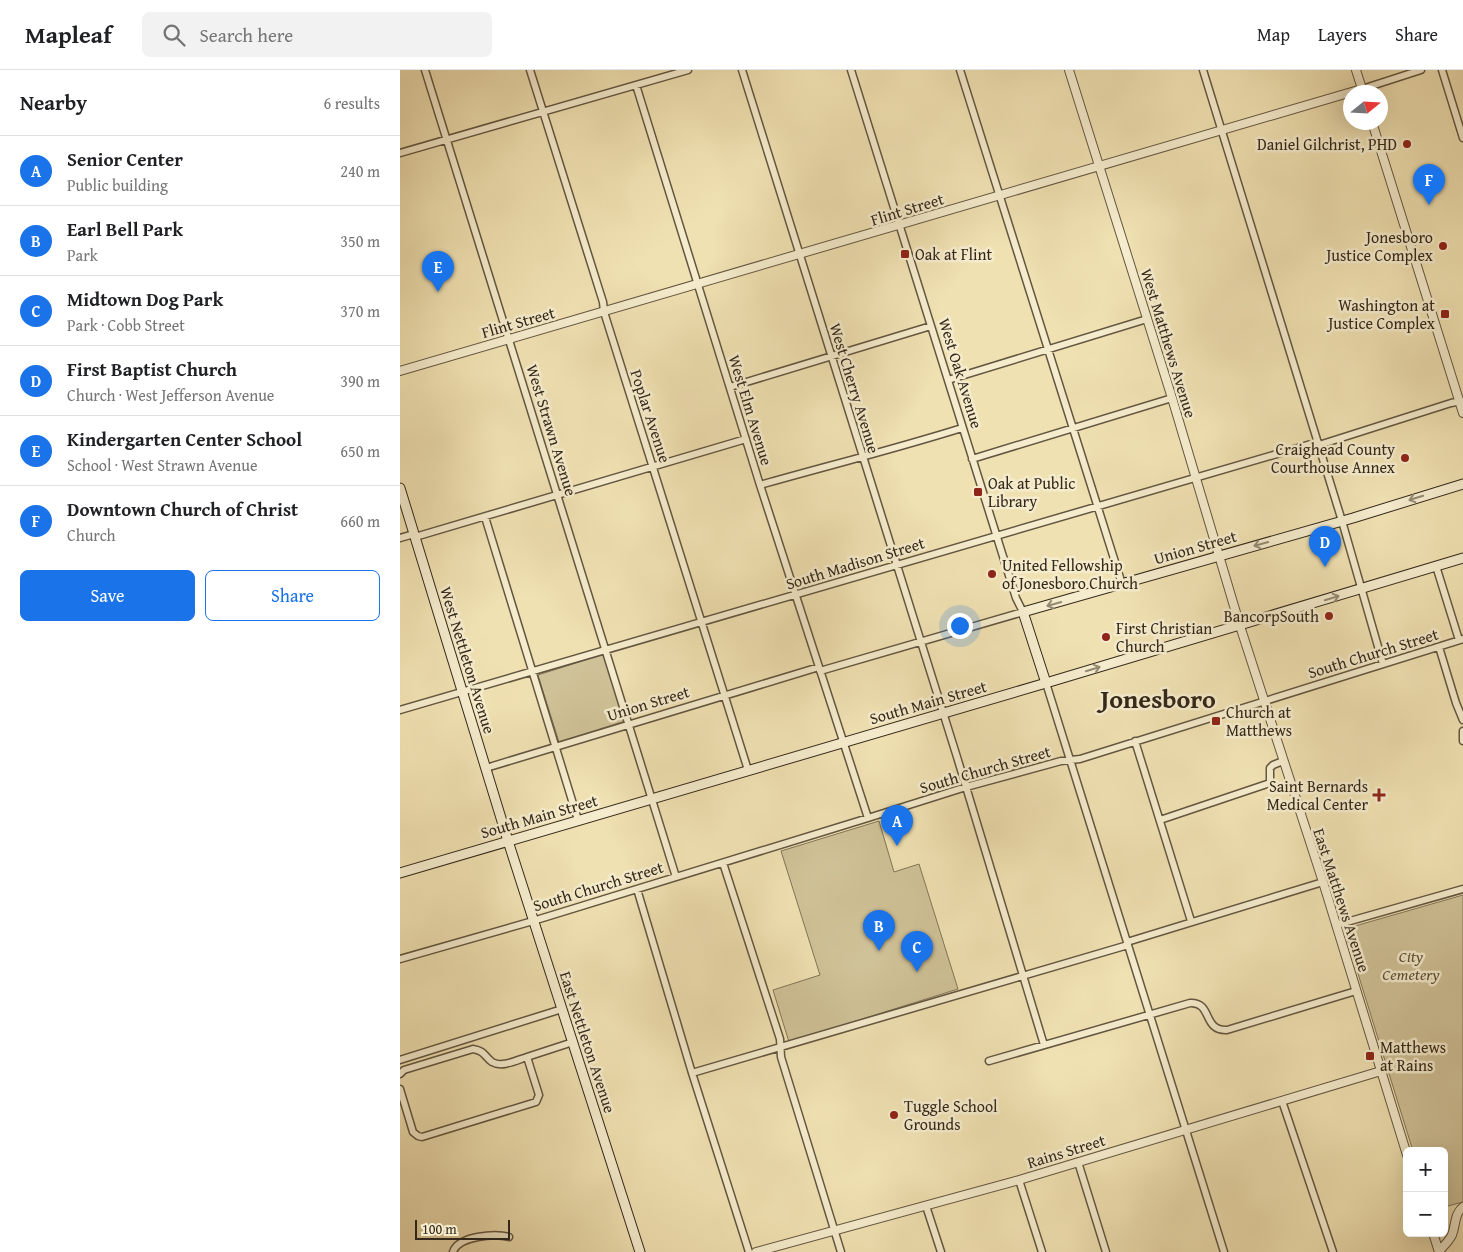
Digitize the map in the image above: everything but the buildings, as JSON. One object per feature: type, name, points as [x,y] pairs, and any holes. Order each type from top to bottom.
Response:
[{"type":"main road","name":"Union Street","points":[[1023,612],[1342,521],[1463,484]]},
{"type":"main road","name":"West Nettleton Avenue","points":[[400,488],[508,841]]},
{"type":"main road","name":"South Main Street","points":[[400,873],[1240,626],[1463,558]]},
{"type":"main road","name":"West Oak Avenue","points":[[1023,612],[1046,683]]},
{"type":"main road","name":"East Nettleton Avenue","points":[[508,841],[640,1252]]},
{"type":"street","name":"West Strawn Avenue","points":[[425,70],[630,724],[676,877]]},
{"type":"street","name":"Poplar Avenue","points":[[530,70],[748,770]]},
{"type":"street","points":[[400,154],[688,70]]},
{"type":"street","name":"West Cherry Avenue","points":[[742,70],[966,787],[1044,1045]]},
{"type":"street","name":"West Oak Avenue","points":[[851,70],[962,428],[1016,598],[1023,612]]},
{"type":"street","points":[[960,70],[1122,584]]},
{"type":"street","name":"West Matthews Avenue","points":[[1069,70],[1172,398],[1240,626]]},
{"type":"street","points":[[1203,70],[1342,521],[1383,664]]},
{"type":"street","points":[[1356,70],[1361,85]]},
{"type":"street","name":"Flint Street","points":[[1380,85],[1422,70]]},
{"type":"street","points":[[1442,70],[1463,138]]},
{"type":"street","name":"West Elm Avenue","points":[[636,85],[760,485],[868,818]]},
{"type":"street","name":"Flint Street","points":[[400,371],[1222,130],[1343,97]]},
{"type":"street","points":[[1375,130],[1461,401],[1463,413]]},
{"type":"street","points":[[948,380],[1147,319]]},
{"type":"street","points":[[730,387],[830,355],[931,326]]},
{"type":"street","points":[[972,459],[1172,398]]},
{"type":"street","name":"South Madison Street","points":[[400,710],[1461,401]]},
{"type":"street","points":[[760,485],[862,458],[962,428]]},
{"type":"street","points":[[400,538],[485,517],[746,439]]},
{"type":"street","points":[[485,517],[578,820]]},
{"type":"street","points":[[1436,566],[1461,640]]},
{"type":"street","name":"Union Street","points":[[486,768],[724,696],[1023,612]]},
{"type":"street","name":"East Matthews Avenue","points":[[1240,626],[1323,882],[1405,1147]]},
{"type":"street","name":"South Church Street","points":[[400,959],[533,921],[966,787],[1027,770],[1080,759],[1461,640]]},
{"type":"street","points":[[1439,647],[1463,720]]},
{"type":"street","points":[[1046,683],[1224,1252]]},
{"type":"street","points":[[1463,731],[1463,741]]},
{"type":"street","points":[[1135,741],[1192,921]]},
{"type":"street","points":[[1160,820],[1270,783],[1270,768],[1273,764],[1283,761]]},
{"type":"street","points":[[723,863],[775,1022],[780,1039],[781,1057],[841,1252]]},
{"type":"street","points":[[692,1073],[1023,976],[1192,921],[1323,882]]},
{"type":"street","points":[[637,889],[692,1073],[749,1252]]},
{"type":"street","points":[[1336,925],[1463,889]]},
{"type":"street","points":[[990,1061],[1190,1003],[1202,1006],[1211,1024],[1216,1029],[1226,1030],[1356,991]]},
{"type":"street","points":[[400,1060],[562,1009]]},
{"type":"street","points":[[400,1074],[404,1070],[473,1049],[485,1053],[491,1061],[497,1064],[504,1064],[573,1042]]},
{"type":"street","points":[[400,1089],[413,1132],[418,1136],[427,1137],[536,1102],[539,1095],[527,1056]]},
{"type":"street","name":"Rains Street","points":[[756,1252],[1019,1180],[1381,1071]]},
{"type":"street","points":[[1282,1101],[1333,1252]]},
{"type":"street","points":[[1078,1162],[1106,1252]]},
{"type":"street","points":[[1019,1180],[1042,1252]]},
{"type":"street","points":[[926,1206],[940,1252]]},
{"type":"street","points":[[1438,1252],[1447,1243],[1452,1234],[1457,1214],[1463,1207]]},
{"type":"street","points":[[453,1252],[455,1246],[461,1242],[485,1235],[509,1236]]},
{"type":"street","points":[[1434,1237],[1438,1252]]},
{"type":"green space","points":[[604,654],[625,721],[559,742],[538,675]]},
{"type":"green space","points":[[879,821],[894,872],[919,864],[958,989],[789,1042],[773,990],[820,975],[781,851]]},
{"type":"green space","name":"City Cemetery","points":[[1463,895],[1463,1202],[1448,1206],[1448,1147],[1412,1147],[1346,935],[1350,928]]},
{"type":"place","name":"Daniel Gilchrist, PHD","points":[[1407,144]]},
{"type":"place","name":"Downtown Church of Christ","points":[[1429,205]]},
{"type":"place","name":"Jonesboro Justice Complex","points":[[1443,246]]},
{"type":"place","name":"Oak at Flint","points":[[905,254]]},
{"type":"place","name":"Kindergarten Center School","points":[[438,292]]},
{"type":"place","name":"Washington at Justice Complex","points":[[1445,314]]},
{"type":"place","name":"Craighead County Courthouse Annex","points":[[1405,458]]},
{"type":"place","name":"Oak at Public Library","points":[[978,492]]},
{"type":"place","name":"First Baptist Church","points":[[1325,567]]},
{"type":"place","name":"United Fellowship of Jonesboro Church","points":[[992,574]]},
{"type":"place","name":"BancorpSouth","points":[[1329,616]]},
{"type":"place","name":"First Christian Church","points":[[1106,637]]},
{"type":"place","name":"Church at Matthews","points":[[1216,721]]},
{"type":"place","name":"Saint Bernards Medical Center","points":[[1379,795]]},
{"type":"place","name":"Senior Center","points":[[897,846]]},
{"type":"place","name":"Earl Bell Park","points":[[879,951]]},
{"type":"place","name":"Midtown Dog Park","points":[[917,972]]},
{"type":"place","name":"Matthews at Rains","points":[[1370,1056]]},
{"type":"place","name":"Tuggle School Grounds","points":[[894,1115]]},
{"type":"district","name":"Jonesboro","points":[[1158,698]]}]
